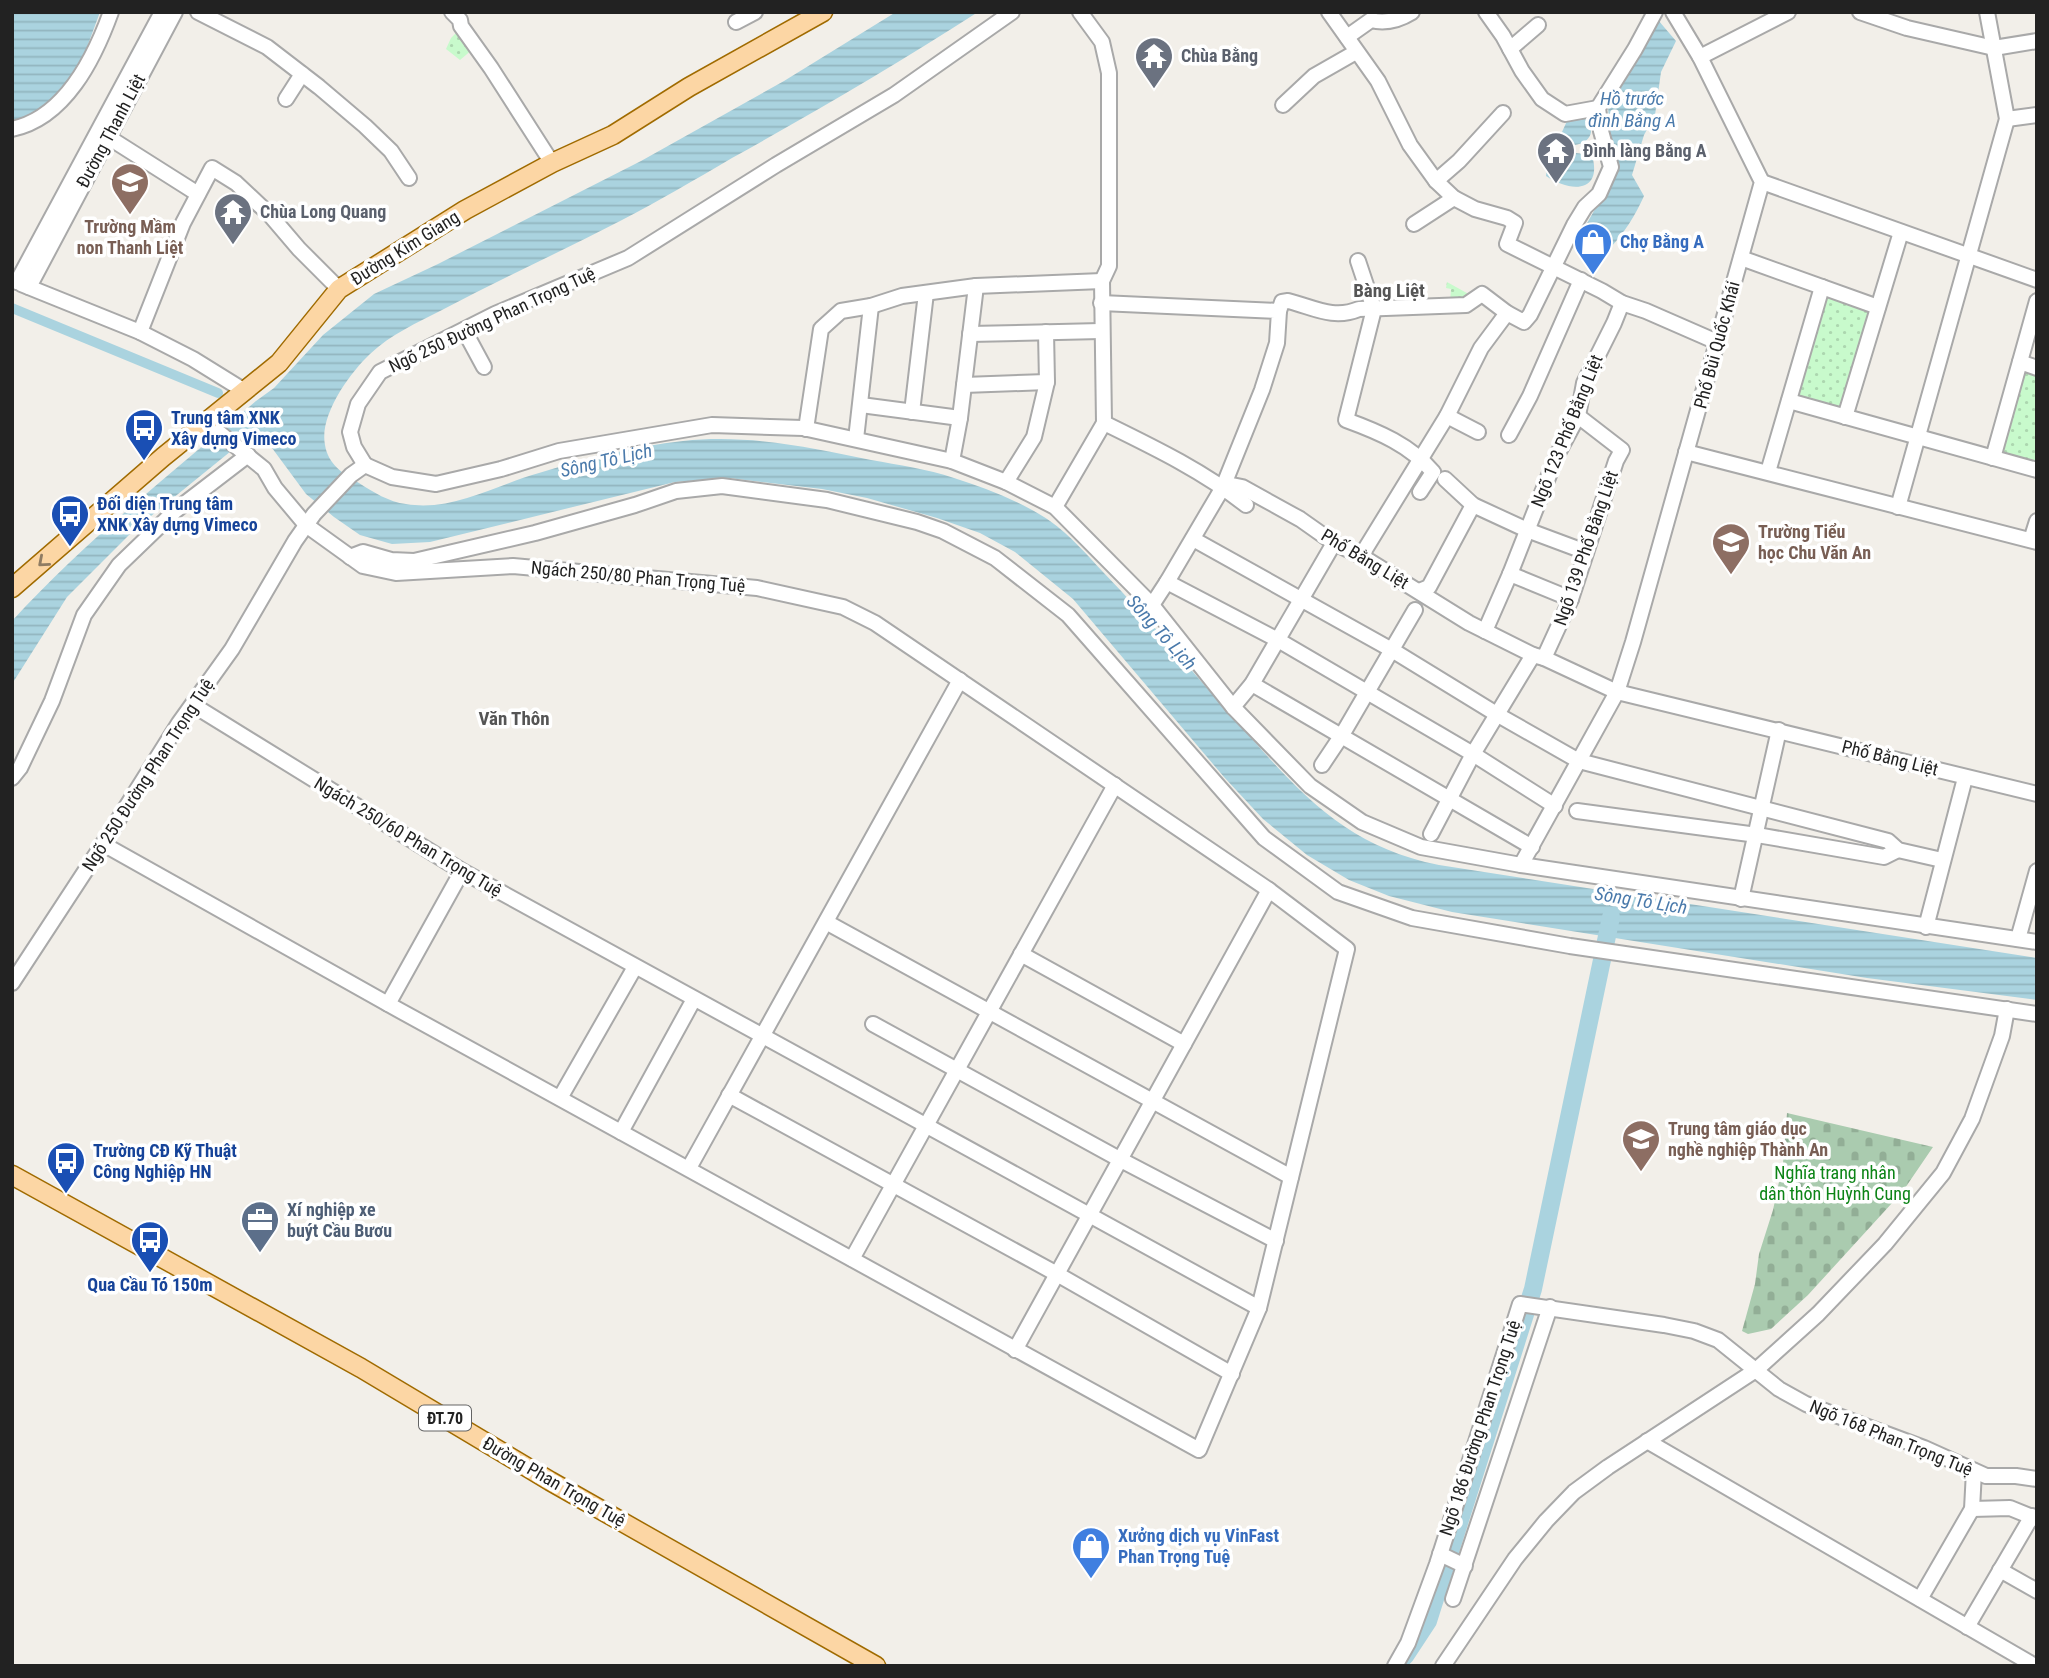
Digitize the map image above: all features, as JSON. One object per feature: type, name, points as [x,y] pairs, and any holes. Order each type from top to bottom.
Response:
[{"type":"main road","name":"Đường Kim Giang","points":[[12,588],[212,426],[243,390],[279,363],[339,289],[466,210],[552,163],[613,135],[689,87],[823,12]]},
{"type":"main road","name":"Đường Phan Trọng Tuệ","points":[[12,1175],[361,1368],[550,1481],[875,1666]]},
{"type":"street","points":[[12,128],[24,126],[50,112],[79,81],[111,12]]},
{"type":"street","name":"Đường Thanh Liệt","points":[[19,283],[162,12]]},
{"type":"street","name":"Đường Thanh Liệt","points":[[19,283],[108,136],[175,12]]},
{"type":"street","points":[[198,12],[267,47],[302,74],[376,135],[391,151],[409,178]]},
{"type":"street","points":[[452,12],[460,20],[461,26],[552,163]]},
{"type":"street","points":[[736,22],[755,12]]},
{"type":"street","name":"Ngõ 250 Đường Phan Trọng Tuệ","points":[[12,983],[232,649],[310,520],[351,475],[365,465],[349,432],[358,404],[380,373],[495,314],[628,258],[894,95],[1012,12]]},
{"type":"street","points":[[1055,507],[1104,423],[1101,303],[1102,281],[1109,266],[1110,73],[1102,42],[1080,12]]},
{"type":"street","points":[[1329,12],[1378,81],[1410,145],[1436,181],[1454,198],[1475,209],[1515,223],[1507,244],[1622,303],[1717,342]]},
{"type":"street","points":[[1347,37],[1371,20],[1381,22],[1399,19],[1412,12]]},
{"type":"street","points":[[1486,12],[1542,99],[1564,114],[1598,108]]},
{"type":"street","points":[[1152,605],[1223,487],[1262,390],[1277,343],[1282,302],[1288,301],[1324,313],[1348,314],[1359,309],[1466,305],[1482,294],[1524,322],[1530,315],[1585,207],[1599,194],[1611,167],[1598,108],[1655,12]]},
{"type":"street","points":[[1673,12],[1700,57],[1762,181],[2037,280]]},
{"type":"street","points":[[1700,57],[1788,12]]},
{"type":"street","points":[[1860,12],[1908,28],[1994,48],[2037,41]]},
{"type":"street","points":[[1898,507],[2007,119],[1987,12]]},
{"type":"street","points":[[1510,49],[1538,25]]},
{"type":"street","points":[[1283,105],[1314,76],[1356,52]]},
{"type":"street","points":[[286,99],[302,74]]},
{"type":"street","points":[[1436,181],[1460,160],[1503,113]]},
{"type":"street","points":[[2007,119],[2037,115]]},
{"type":"street","points":[[108,136],[198,194]]},
{"type":"street","points":[[140,332],[183,223],[212,168],[236,183],[270,215],[299,250],[339,289]]},
{"type":"street","name":"Phố Bùi Quốc Khái","points":[[1521,865],[1617,692],[1762,181]]},
{"type":"street","points":[[1415,224],[1454,198]]},
{"type":"street","points":[[1845,417],[1900,232]]},
{"type":"street","points":[[1741,258],[1878,307]]},
{"type":"street","points":[[1358,261],[1374,309],[1346,420],[1379,432],[1420,457],[1433,472],[1420,492]]},
{"type":"street","points":[[1509,435],[1530,396],[1581,280]]},
{"type":"street","points":[[806,429],[821,329],[841,311],[871,306],[902,296],[976,286],[1102,281]]},
{"type":"street","points":[[19,283],[140,332],[193,359],[243,390]]},
{"type":"street","points":[[952,461],[976,286]]},
{"type":"street","points":[[1768,472],[1822,287]]},
{"type":"street","points":[[912,412],[926,293]]},
{"type":"street","points":[[1993,458],[2037,301]]},
{"type":"street","points":[[1101,303],[1279,311]]},
{"type":"street","name":"Ngõ 123 Phố Bằng Liệt","points":[[1485,631],[1558,456],[1578,416],[1584,383],[1622,303]]},
{"type":"street","points":[[856,439],[871,306]]},
{"type":"street","points":[[1361,556],[1447,416],[1481,348],[1507,313]]},
{"type":"street","points":[[464,330],[484,367]]},
{"type":"street","points":[[970,334],[1101,331]]},
{"type":"street","points":[[1006,482],[1034,437],[1047,382],[1046,332]]},
{"type":"street","points":[[2020,362],[2037,368]]},
{"type":"street","points":[[964,385],[1047,382]]},
{"type":"street","points":[[1789,401],[2037,470]]},
{"type":"street","points":[[861,405],[960,418]]},
{"type":"street","points":[[1447,416],[1478,432]]},
{"type":"street","name":"Ngõ 139 Phố Bằng Liệt","points":[[1431,834],[1447,799],[1473,754],[1538,657],[1571,599],[1616,461],[1622,450],[1578,416]]},
{"type":"street","name":"Phố Bằng Liệt","points":[[1104,423],[1223,487],[1242,487],[1485,631],[1617,692],[2037,794]]},
{"type":"street","points":[[365,465],[392,477],[436,484],[501,469],[559,451],[712,425],[806,429],[952,461],[1006,482],[1055,507],[1152,605],[1233,706],[1310,786],[1363,822],[1421,847],[1521,865],[2037,942]]},
{"type":"street","name":"Ngách 250/80 Phan Trọng Tuệ","points":[[212,426],[264,469],[275,488],[363,566],[396,573],[513,566],[757,588],[843,607],[875,623],[1269,890],[1347,949],[1291,1177]]},
{"type":"street","points":[[1686,452],[2034,541],[2037,521]]},
{"type":"street","points":[[12,778],[20,768],[52,701],[84,615],[119,565],[174,511],[245,453]]},
{"type":"street","points":[[1446,480],[1473,505],[1527,530],[1586,552]]},
{"type":"street","points":[[350,556],[363,552],[391,560],[414,561],[535,533],[676,491],[722,486],[827,500],[918,522],[943,531],[995,558],[1068,615],[1264,838],[1338,892],[1412,918],[1570,946],[2037,1014]]},
{"type":"street","points":[[1223,487],[1246,505]]},
{"type":"street","points":[[1419,591],[1429,587],[1473,505]]},
{"type":"street","points":[[1193,539],[1391,650],[1580,761],[1888,841],[1898,850],[1942,860]]},
{"type":"street","points":[[1233,706],[1252,684],[1334,543]]},
{"type":"street","points":[[1510,574],[1571,599]]},
{"type":"street","points":[[1167,582],[1278,640],[1473,754],[1555,806]]},
{"type":"street","points":[[1322,765],[1415,610]]},
{"type":"street","points":[[689,1168],[960,680]]},
{"type":"street","points":[[1252,684],[1532,847]]},
{"type":"street","name":"Ngách 250/60 Phan Trọng Tuệ","points":[[193,705],[462,871],[1259,1308]]},
{"type":"street","points":[[1741,899],[1779,730]]},
{"type":"street","points":[[1926,926],[1965,778]]},
{"type":"street","points":[[852,1259],[1115,785]]},
{"type":"street","points":[[1577,811],[1756,835],[1884,857],[1898,850]]},
{"type":"street","points":[[103,844],[388,1004],[1199,1450],[1259,1308],[1291,1177],[826,922]]},
{"type":"street","points":[[388,1004],[462,871]]},
{"type":"street","points":[[2018,939],[2037,871]]},
{"type":"street","points":[[1015,1350],[1269,890]]},
{"type":"street","points":[[1021,954],[1184,1044]]},
{"type":"street","points":[[559,1098],[631,965]]},
{"type":"street","points":[[621,1132],[694,999]]},
{"type":"street","points":[[1443,1666],[1515,1559],[1574,1492],[1756,1370],[1818,1314],[1885,1244],[1943,1174],[1972,1119],[2002,1036],[2007,1009]]},
{"type":"street","points":[[873,1024],[1121,1160],[1276,1241]]},
{"type":"street","points":[[729,1096],[1057,1274],[1232,1374]]},
{"type":"street","name":"Ngõ 186 Đường Phan Trọng Tuệ","points":[[1395,1666],[1408,1643],[1445,1558],[1520,1304],[1694,1331],[1718,1340],[1756,1370]]},
{"type":"street","points":[[1453,1599],[1550,1307]]},
{"type":"street","name":"Ngõ 168 Phan Trọng Tuệ","points":[[1756,1370],[1779,1389],[1806,1404],[1924,1448],[1986,1476],[2037,1479]]},
{"type":"street","points":[[1647,1441],[2035,1666]]},
{"type":"street","points":[[1920,1599],[1972,1509],[1974,1471]]},
{"type":"street","points":[[1967,1627],[2034,1518],[2010,1508],[1972,1509]]},
{"type":"street","points":[[1445,1558],[1465,1566]]},
{"type":"street","points":[[2000,1570],[2037,1591]]},
{"type":"green space","points":[[458,31],[473,49],[460,60],[446,49]]},
{"type":"green space","points":[[1447,282],[1474,297],[1450,302],[1451,289],[1446,288]]},
{"type":"green space","points":[[1822,287],[1878,307],[1845,417],[1789,401]]},
{"type":"green space","points":[[2020,362],[2037,368],[2037,470],[1993,458]]},
{"type":"green space","name":"Nghĩa trang nhân dân thôn Huỳnh Cung","points":[[1787,1113],[1933,1147],[1903,1191],[1808,1295],[1771,1329],[1748,1334],[1742,1331],[1783,1163]]},
{"type":"water","points":[[12,12],[100,12],[82,61],[66,87],[40,114],[12,122]]},
{"type":"water","name":"Sông Tô Lịch","points":[[896,12],[978,12],[856,87],[664,198],[414,324],[387,341],[370,354],[354,372],[331,408],[324,433],[325,445],[329,458],[337,468],[381,496],[400,503],[423,505],[457,501],[539,473],[610,454],[665,443],[707,439],[801,446],[954,478],[1016,502],[1064,532],[1303,793],[1349,830],[1376,844],[1439,865],[2037,958],[2037,1000],[1867,978],[1452,912],[1389,896],[1349,880],[1307,855],[1263,819],[1073,599],[1015,552],[980,533],[937,518],[867,498],[822,489],[729,478],[675,482],[430,542],[392,544],[360,535],[306,494],[258,429],[135,529],[67,597],[12,684],[12,621],[70,562],[162,480],[274,388],[323,335],[374,294],[641,161],[784,81]]},
{"type":"water","name":"Hồ trước đình Bằng A","points":[[1658,20],[1676,41],[1661,72],[1655,115],[1644,135],[1632,175],[1644,196],[1629,224],[1610,248],[1581,234],[1604,193],[1613,149],[1608,103]]},
{"type":"water","points":[[1585,115],[1590,125],[1590,134],[1585,141],[1574,145],[1562,132],[1567,121]]},
{"type":"water","points":[[1561,151],[1592,155],[1593,177],[1588,183],[1574,187],[1546,176],[1550,161]]},
{"type":"waterway","points":[[12,308],[218,393]]},
{"type":"waterway","points":[[1405,1656],[1428,1621],[1533,1289],[1611,917]]},
{"type":"place","name":"Chùa Bằng","points":[[1154,90]]},
{"type":"place","name":"Đình làng Bằng A","points":[[1556,185]]},
{"type":"place","name":"Trường Mầm non Thanh Liệt","points":[[130,216]]},
{"type":"place","name":"Chùa Long Quang","points":[[233,246]]},
{"type":"place","name":"Chợ Bằng A","points":[[1593,276]]},
{"type":"place","name":"Trung tâm XNK Xây dựng Vimeco","points":[[144,462]]},
{"type":"place","name":"Đối diện Trung tâm XNK Xây dựng Vimeco","points":[[70,548]]},
{"type":"place","name":"Trường Tiểu học Chu Văn An","points":[[1731,576]]},
{"type":"place","name":"Trung tâm giáo dục nghề nghiệp Thành An","points":[[1641,1173]]},
{"type":"place","name":"Trường CĐ Kỹ Thuật Công Nghiệp HN","points":[[66,1195]]},
{"type":"place","name":"Xí nghiệp xe buýt Cầu Bươu","points":[[260,1254]]},
{"type":"place","name":"Qua Cầu Tó 150m","points":[[150,1274]]},
{"type":"place","name":"Xưởng dịch vụ VinFast Phan Trọng Tuệ","points":[[1091,1580]]},
{"type":"district","name":"Bàng Liệt","points":[[1389,290]]},
{"type":"district","name":"Văn Thôn","points":[[514,718]]}]
